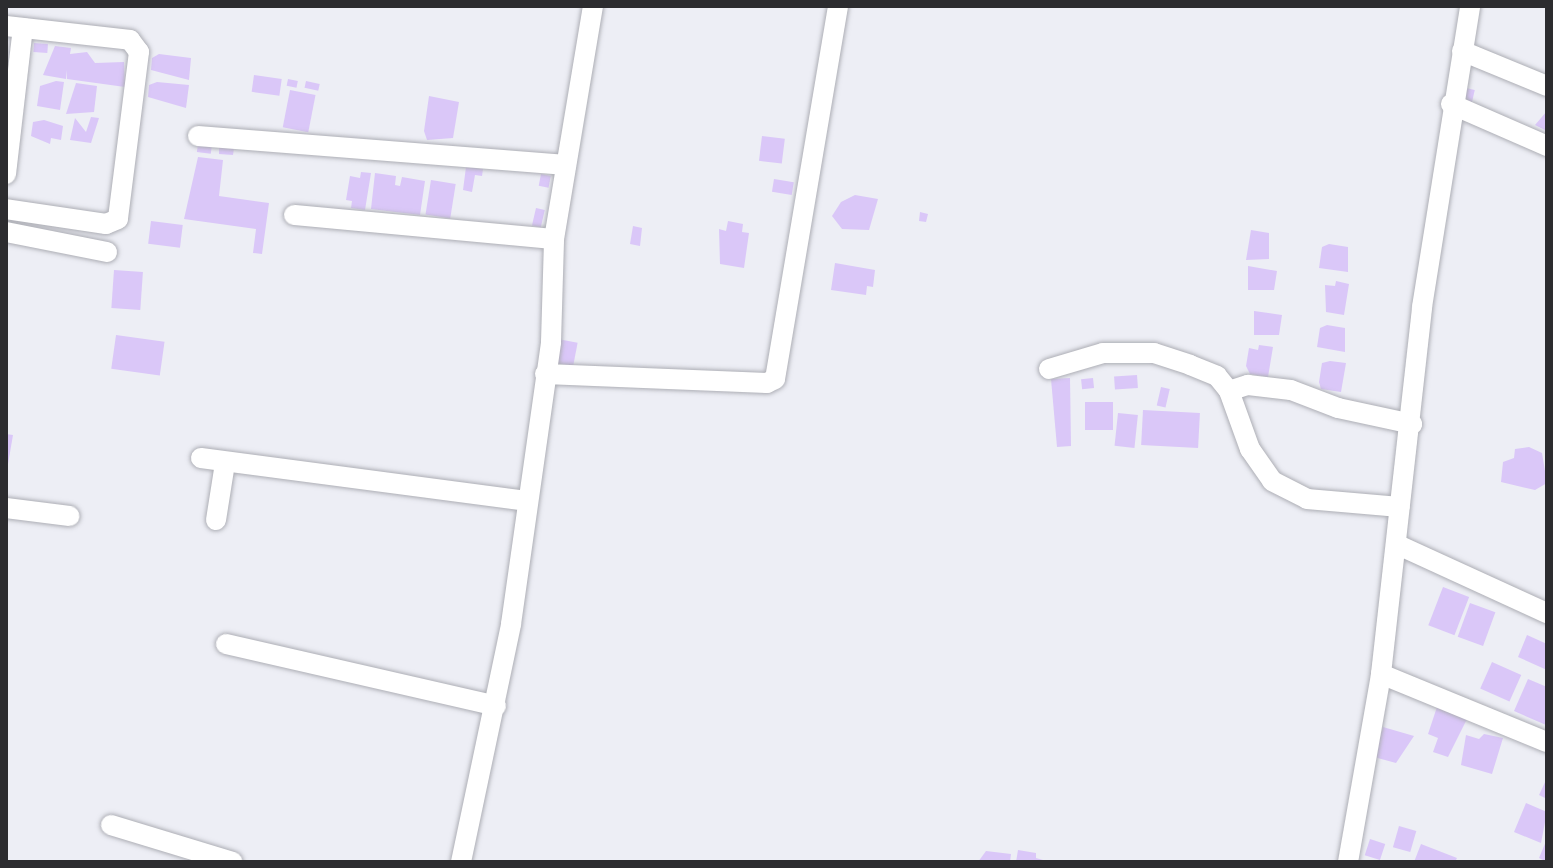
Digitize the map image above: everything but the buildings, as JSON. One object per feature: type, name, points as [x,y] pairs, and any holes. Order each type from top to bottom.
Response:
[{"type":"street","points":[[461,862],[496,706],[545,374],[554,239],[593,6]]},
{"type":"street","points":[[545,374],[767,383],[775,379],[838,6]]},
{"type":"street","points":[[1348,862],[1381,674],[1412,424],[1422,307],[1451,104],[1470,6]]},
{"type":"street","points":[[6,174],[14,27],[130,40],[139,52],[118,219],[106,224],[6,209]]},
{"type":"street","points":[[1462,51],[1547,86]]},
{"type":"street","points":[[1451,104],[1547,146]]},
{"type":"street","points":[[198,136],[566,165]]},
{"type":"street","points":[[294,215],[554,239]]},
{"type":"street","points":[[6,232],[107,252]]},
{"type":"street","points":[[1049,369],[1103,353],[1154,353],[1217,376],[1229,391],[1250,449],[1272,481],[1307,499],[1400,507]]},
{"type":"street","points":[[1229,391],[1248,385],[1280,388],[1338,408],[1412,424]]},
{"type":"street","points":[[201,458],[526,501]]},
{"type":"street","points":[[216,520],[225,463]]},
{"type":"street","points":[[6,508],[69,516]]},
{"type":"street","points":[[1396,544],[1547,613]]},
{"type":"street","points":[[226,644],[496,706]]},
{"type":"street","points":[[1381,674],[1547,742]]},
{"type":"street","points":[[111,825],[233,862]]}]
